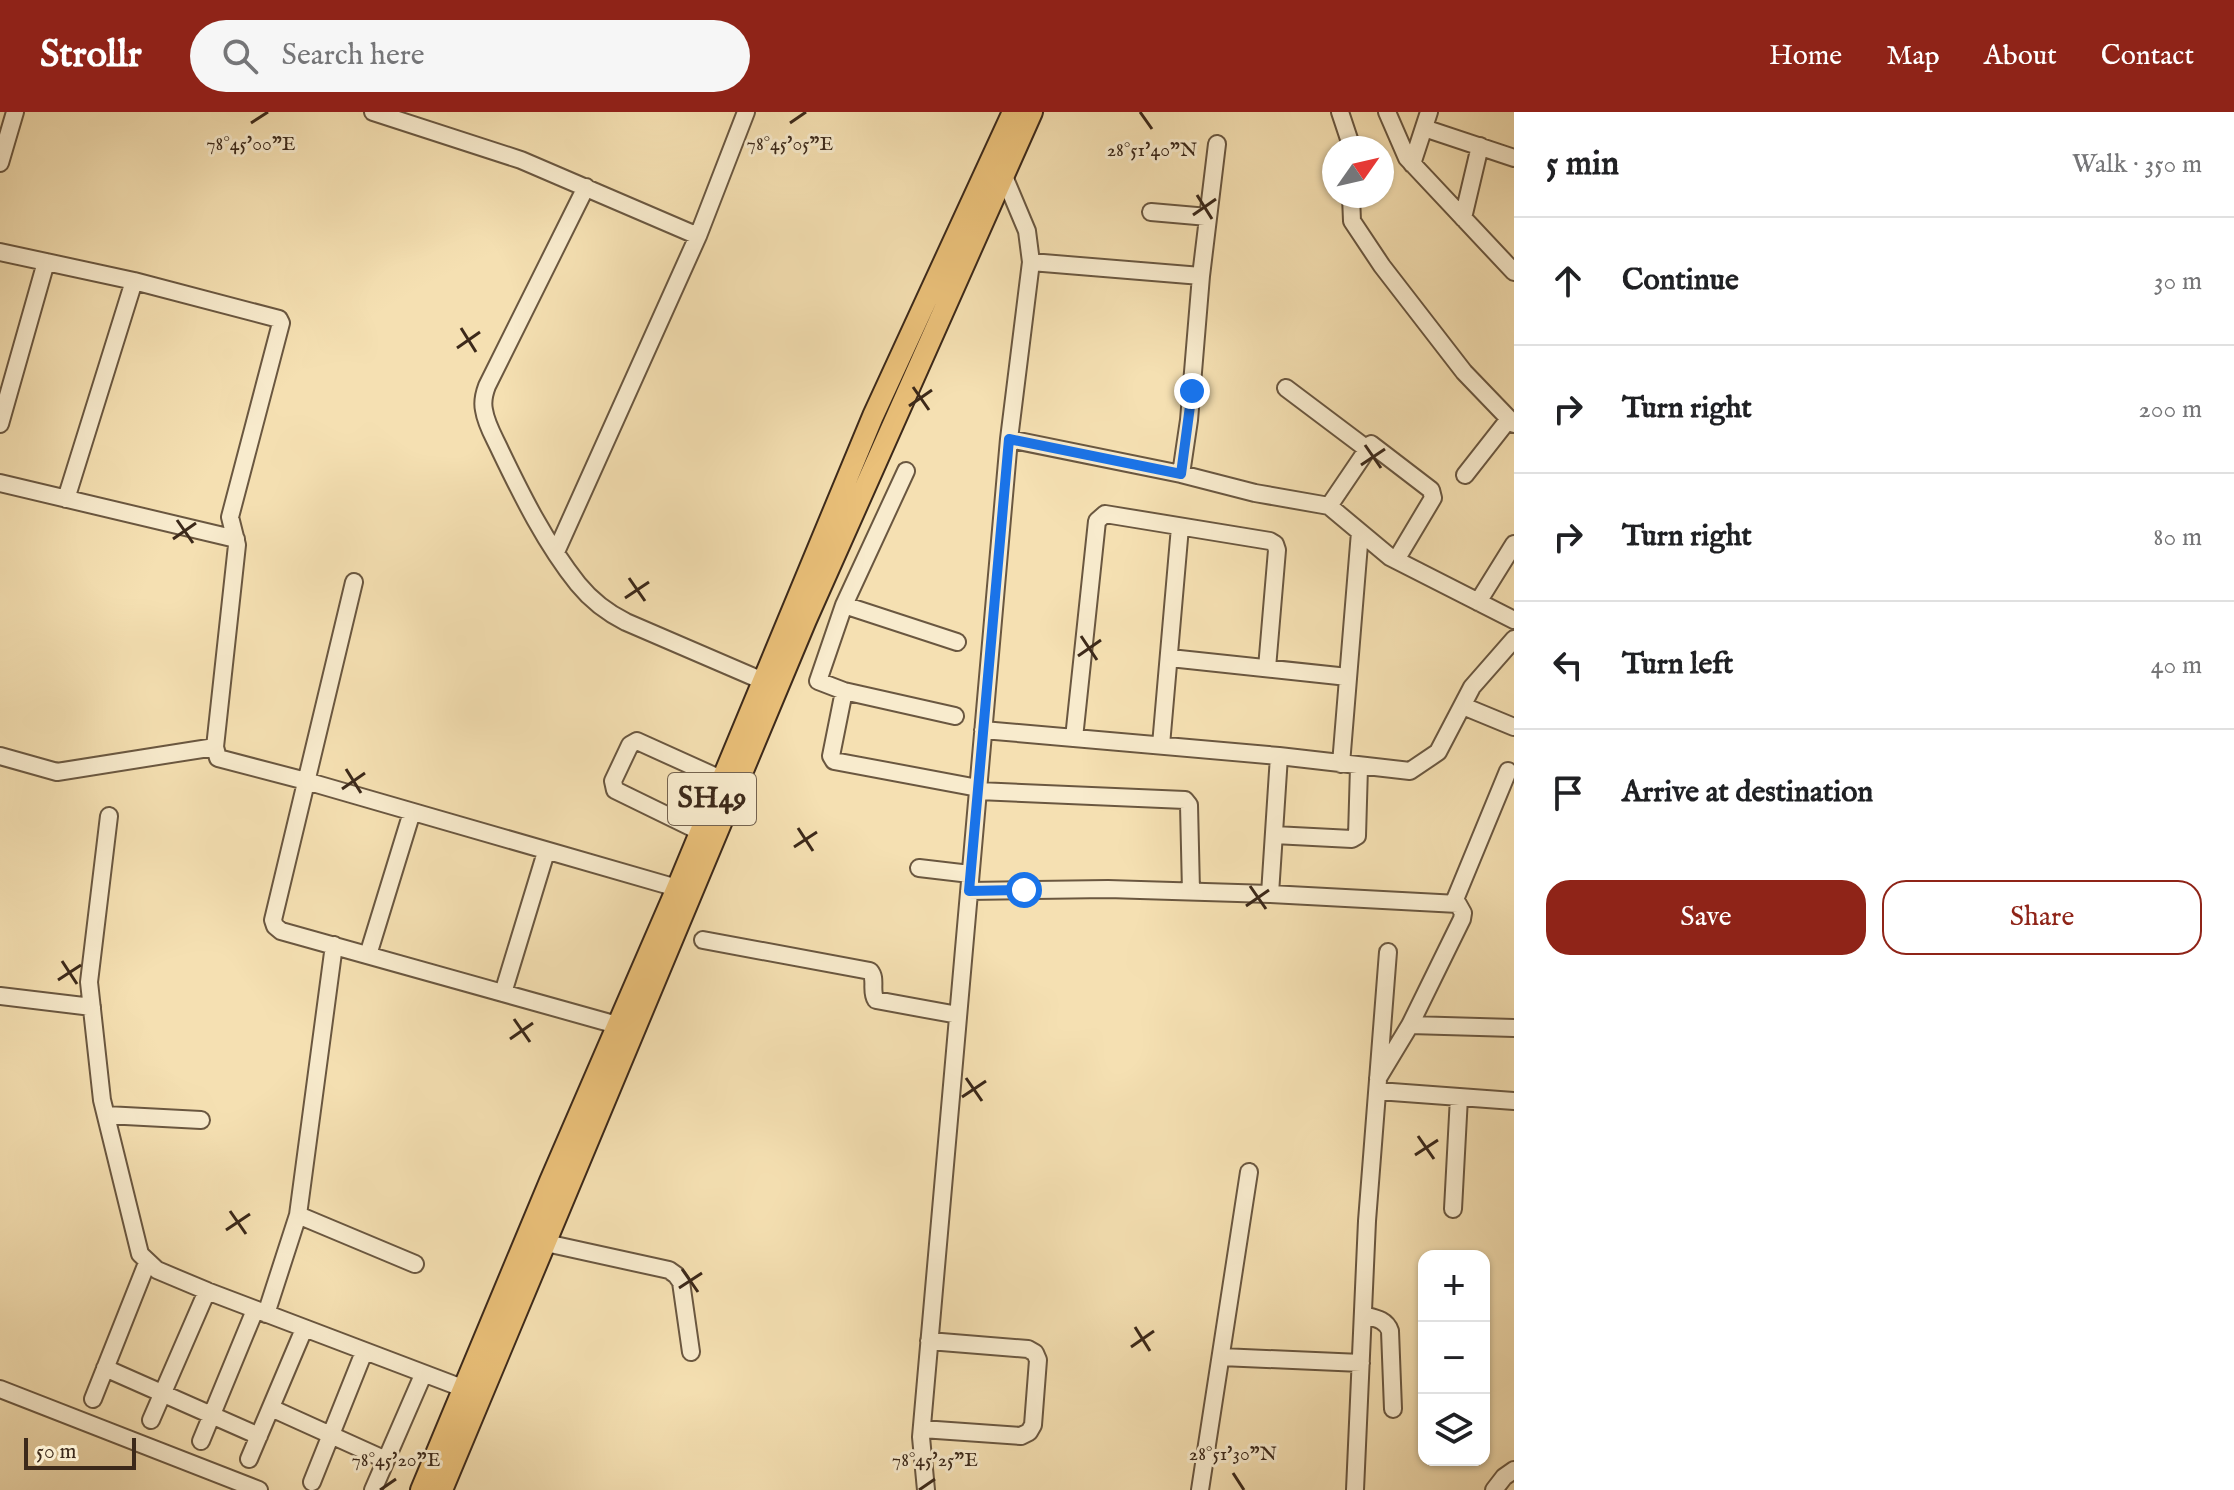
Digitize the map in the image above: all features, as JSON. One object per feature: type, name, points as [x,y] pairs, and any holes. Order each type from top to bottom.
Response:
[{"type":"main road","name":"SH49","points":[[421,1490],[677,888],[873,416],[1013,112]]},
{"type":"main road","name":"SH49","points":[[442,1490],[727,806],[1032,112]]},
{"type":"street","points":[[0,163],[15,112]]},
{"type":"street","points":[[373,112],[521,160],[698,236]]},
{"type":"street","points":[[556,552],[698,236],[746,112]]},
{"type":"street","points":[[1340,112],[1348,136]]},
{"type":"street","points":[[1387,112],[1402,150],[1412,164],[1513,265]]},
{"type":"street","points":[[1412,164],[1426,120],[1480,146],[1514,158]]},
{"type":"street","points":[[1181,474],[1217,144]]},
{"type":"street","points":[[1463,218],[1480,146]]},
{"type":"street","points":[[926,1490],[922,1429],[929,1341],[1009,439],[1031,262],[1027,231],[1003,174]]},
{"type":"street","points":[[586,187],[487,386],[483,398],[488,423],[556,552],[578,584],[608,613],[763,681]]},
{"type":"street","points":[[1351,208],[1352,221],[1382,266],[1464,372],[1511,416],[1465,475]]},
{"type":"street","points":[[1151,212],[1208,217]]},
{"type":"street","points":[[0,252],[134,281],[279,319],[281,323],[230,517],[236,539],[215,747],[218,758],[677,888]]},
{"type":"street","points":[[0,424],[46,262]]},
{"type":"street","points":[[1031,262],[1201,276]]},
{"type":"street","points":[[66,499],[134,281]]},
{"type":"street","points":[[1286,388],[1367,449]]},
{"type":"street","points":[[1009,439],[1181,474],[1255,493],[1329,506],[1396,560],[1514,620]]},
{"type":"street","points":[[1329,506],[1373,444],[1434,493],[1396,560]]},
{"type":"street","points":[[906,471],[844,605],[817,678],[821,684],[844,691],[955,716]]},
{"type":"street","points":[[0,483],[236,539]]},
{"type":"street","points":[[1074,738],[1097,521],[1105,514],[1275,544],[1267,668]]},
{"type":"street","points":[[847,527],[875,535]]},
{"type":"street","points":[[1161,745],[1180,527]]},
{"type":"street","points":[[1341,764],[1360,532]]},
{"type":"street","points":[[1478,602],[1514,544]]},
{"type":"street","points":[[354,582],[273,920],[275,926],[281,931],[617,1025]]},
{"type":"street","points":[[844,605],[957,642]]},
{"type":"street","points":[[983,730],[1279,756],[1403,772],[1417,767],[1438,752],[1472,687],[1514,639]]},
{"type":"street","points":[[1170,658],[1348,677]]},
{"type":"street","points":[[844,691],[831,756],[834,761],[978,790],[1185,800],[1189,805],[1191,891]]},
{"type":"street","points":[[1463,706],[1514,727]]},
{"type":"street","points":[[699,831],[615,790],[613,781],[630,745],[637,741],[721,779]]},
{"type":"street","points":[[0,756],[52,772],[64,772],[215,747]]},
{"type":"street","points":[[1270,894],[1279,756]]},
{"type":"street","points":[[1274,835],[1352,839],[1357,836],[1359,767]]},
{"type":"street","points":[[1454,902],[1508,771]]},
{"type":"street","points":[[368,955],[412,812]]},
{"type":"street","points":[[109,816],[89,971],[92,1007],[106,1115],[136,1243],[147,1263],[207,1291],[465,1389]]},
{"type":"street","points":[[503,993],[546,852]]},
{"type":"street","points":[[919,868],[970,883],[1454,902],[1461,908],[1462,919],[1378,1084]]},
{"type":"street","points":[[703,940],[870,971],[876,1000],[958,1015]]},
{"type":"street","points":[[201,1441],[261,1312],[298,1215],[334,945]]},
{"type":"street","points":[[1355,1490],[1363,1315],[1388,952]]},
{"type":"street","points":[[0,996],[92,1007]]},
{"type":"street","points":[[1410,1025],[1514,1028]]},
{"type":"street","points":[[1378,1084],[1459,1097],[1514,1101]]},
{"type":"street","points":[[1453,1209],[1459,1097]]},
{"type":"street","points":[[106,1115],[201,1120]]},
{"type":"street","points":[[1200,1490],[1249,1172]]},
{"type":"street","points":[[298,1215],[415,1264]]},
{"type":"street","points":[[546,1243],[669,1270],[676,1275],[681,1282],[691,1352]]},
{"type":"street","points":[[93,1399],[147,1263]]},
{"type":"street","points":[[151,1420],[207,1291]]},
{"type":"street","points":[[1363,1315],[1382,1320],[1390,1331],[1393,1409]]},
{"type":"street","points":[[249,1459],[304,1329]]},
{"type":"street","points":[[922,1429],[1021,1436],[1029,1432],[1033,1425],[1038,1360],[1035,1353],[1028,1349],[929,1341]]},
{"type":"street","points":[[312,1482],[364,1352]]},
{"type":"street","points":[[1221,1357],[1361,1363]]},
{"type":"street","points":[[105,1368],[259,1436]]},
{"type":"street","points":[[373,1490],[423,1375]]},
{"type":"street","points":[[0,1389],[259,1490]]},
{"type":"street","points":[[271,1408],[386,1460]]},
{"type":"street","points":[[1494,1490],[1514,1470]]},
{"type":"route","points":[[1024,890],[969,891],[1009,439],[1181,474],[1192,391]]}]
